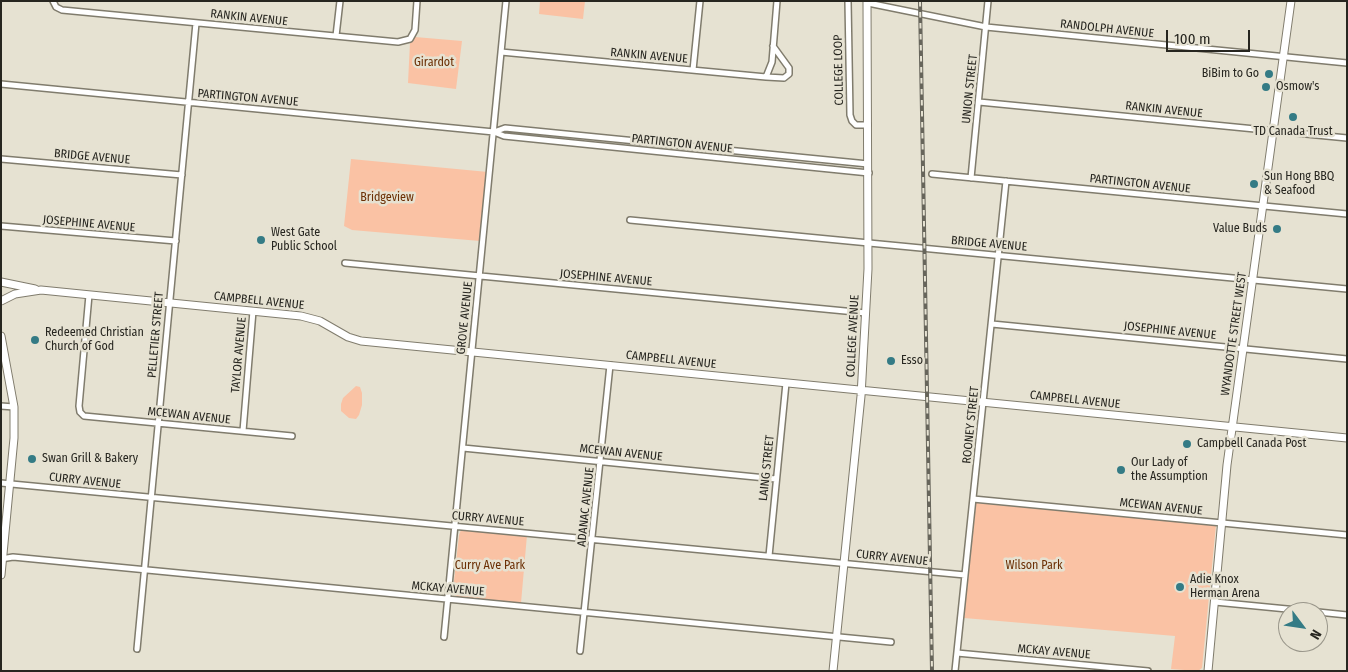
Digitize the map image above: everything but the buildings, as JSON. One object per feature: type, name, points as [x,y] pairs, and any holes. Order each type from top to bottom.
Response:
[{"type":"street","name":"RANKIN AVENUE","points":[[53,1],[56,7],[62,10],[398,42],[410,39],[415,30],[417,1]]},
{"type":"street","points":[[336,36],[340,1]]},
{"type":"street","name":"GROVE AVENUE","points":[[444,637],[506,1]]},
{"type":"street","points":[[693,70],[700,1]]},
{"type":"street","points":[[766,77],[772,62],[777,1]]},
{"type":"street","name":"COLLEGE LOOP","points":[[848,1],[850,115],[856,125],[868,126]]},
{"type":"street","name":"UNION STREET","points":[[971,178],[988,1]]},
{"type":"street","name":"WYANDOTTE STREET WEST","points":[[1208,671],[1233,427],[1291,1]]},
{"type":"street","name":"COLLEGE AVENUE","points":[[832,671],[861,390],[866,313],[869,242],[868,2]]},
{"type":"street","name":"RANDOLPH AVENUE","points":[[868,2],[986,27],[1347,63]]},
{"type":"street","name":"PELLETIER STREET","points":[[136,649],[196,23]]},
{"type":"street","name":"RANKIN AVENUE","points":[[501,52],[784,78],[789,74],[789,68],[773,46]]},
{"type":"street","name":"PARTINGTON AVENUE","points":[[1,84],[494,132],[504,136],[869,173]]},
{"type":"street","name":"RANKIN AVENUE","points":[[978,102],[1347,138]]},
{"type":"street","name":"PARTINGTON AVENUE","points":[[494,132],[505,128],[868,164]]},
{"type":"street","name":"BRIDGE AVENUE","points":[[1,159],[182,175]]},
{"type":"street","name":"PARTINGTON AVENUE","points":[[932,174],[1347,214]]},
{"type":"street","name":"ROONEY STREET","points":[[955,671],[1006,181]]},
{"type":"street","name":"BRIDGE AVENUE","points":[[630,220],[1347,289]]},
{"type":"street","name":"JOSEPHINE AVENUE","points":[[1,226],[176,242]]},
{"type":"street","name":"JOSEPHINE AVENUE","points":[[345,263],[866,313]]},
{"type":"street","points":[[1,282],[41,290]]},
{"type":"street","name":"CAMPBELL AVENUE","points":[[1,302],[15,294],[41,290],[253,311],[301,316],[320,321],[348,337],[361,341],[1347,438]]},
{"type":"street","name":"MCEWAN AVENUE","points":[[89,295],[79,406],[80,412],[84,416],[292,436]]},
{"type":"street","name":"TAYLOR AVENUE","points":[[243,431],[253,311]]},
{"type":"street","name":"JOSEPHINE AVENUE","points":[[992,324],[1347,359]]},
{"type":"street","points":[[1,336],[14,407],[14,438],[1,575]]},
{"type":"street","name":"ADANAC AVENUE","points":[[580,651],[610,365]]},
{"type":"street","name":"LAING STREET","points":[[769,556],[786,383]]},
{"type":"street","points":[[1,406],[14,407]]},
{"type":"street","name":"MCEWAN AVENUE","points":[[463,448],[776,478]]},
{"type":"street","name":"CURRY AVENUE","points":[[1,483],[965,575]]},
{"type":"street","name":"MCEWAN AVENUE","points":[[973,499],[1347,535]]},
{"type":"street","name":"MCKAY AVENUE","points":[[2,559],[14,557],[891,642]]},
{"type":"street","points":[[1214,602],[1278,608]]},
{"type":"street","points":[[1328,613],[1347,615]]},
{"type":"street","name":"MCKAY AVENUE","points":[[957,653],[1148,671]]},
{"type":"green space","points":[[540,1],[585,1],[583,19],[539,14]]},
{"type":"green space","name":"Girardot","points":[[415,37],[462,41],[456,89],[408,83],[410,42]]},
{"type":"green space","name":"Bridgeview","points":[[351,159],[488,172],[480,241],[352,230],[344,226]]},
{"type":"green space","points":[[356,386],[360,387],[362,393],[362,405],[356,419],[349,418],[341,411],[341,404],[343,398]]},
{"type":"green space","name":"Wilson Park","points":[[976,503],[1216,525],[1202,668],[1198,671],[1171,669],[1175,636],[964,618]]},
{"type":"green space","name":"Curry Ave Park","points":[[461,530],[527,535],[521,603],[458,597],[454,595],[459,535]]},
{"type":"railway","points":[[920,1],[932,671]]},
{"type":"place","name":"BiBim to Go","points":[[1269,74]]},
{"type":"place","name":"Osmow's","points":[[1266,87]]},
{"type":"place","name":"TD Canada Trust","points":[[1293,117]]},
{"type":"place","name":"Sun Hong BBQ & Seafood","points":[[1254,184]]},
{"type":"place","name":"Value Buds","points":[[1277,229]]},
{"type":"place","name":"West Gate Public School","points":[[261,240]]},
{"type":"place","name":"Redeemed Christian Church of God","points":[[35,340]]},
{"type":"place","name":"Esso","points":[[891,361]]},
{"type":"place","name":"Campbell Canada Post","points":[[1187,444]]},
{"type":"place","name":"Swan Grill & Bakery","points":[[32,459]]},
{"type":"place","name":"Our Lady of the Assumption","points":[[1121,470]]},
{"type":"place","name":"Adie Knox Herman Arena","points":[[1180,587]]}]
